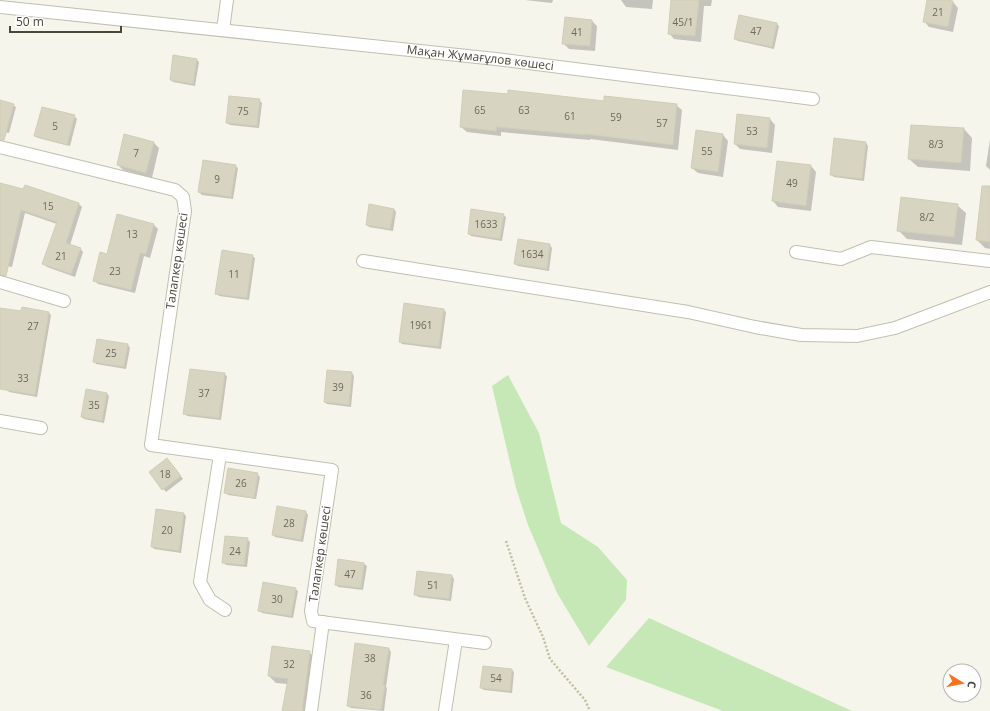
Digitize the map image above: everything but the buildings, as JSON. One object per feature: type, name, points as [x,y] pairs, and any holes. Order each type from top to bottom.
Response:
[{"type":"street","points":[[222,30],[227,0]]},
{"type":"street","name":"Мақан Жұмағұлов көшесі","points":[[0,7],[496,59],[813,99]]},
{"type":"street","name":"Талапкер көшесі","points":[[0,147],[175,190],[183,197],[185,210],[151,445],[332,470],[311,611],[313,621],[323,622]]},
{"type":"street","points":[[796,252],[841,259],[871,248],[990,261]]},
{"type":"street","points":[[363,262],[688,312],[756,327],[801,334],[857,336],[896,328],[990,292]]},
{"type":"street","points":[[0,282],[64,301]]},
{"type":"street","points":[[0,421],[41,428]]},
{"type":"street","points":[[220,455],[200,582],[210,600],[225,610]]},
{"type":"street","points":[[311,711],[323,622],[485,643]]},
{"type":"street","points":[[445,711],[456,640]]},
{"type":"path","points":[[506,541],[525,598],[543,637],[550,659],[585,700],[590,711]]},
{"type":"green space","points":[[508,375],[539,433],[561,523],[598,547],[627,580],[626,600],[589,646],[557,593],[528,525],[516,488],[492,386]]},
{"type":"green space","points":[[649,618],[852,711],[723,711],[606,667]]}]
